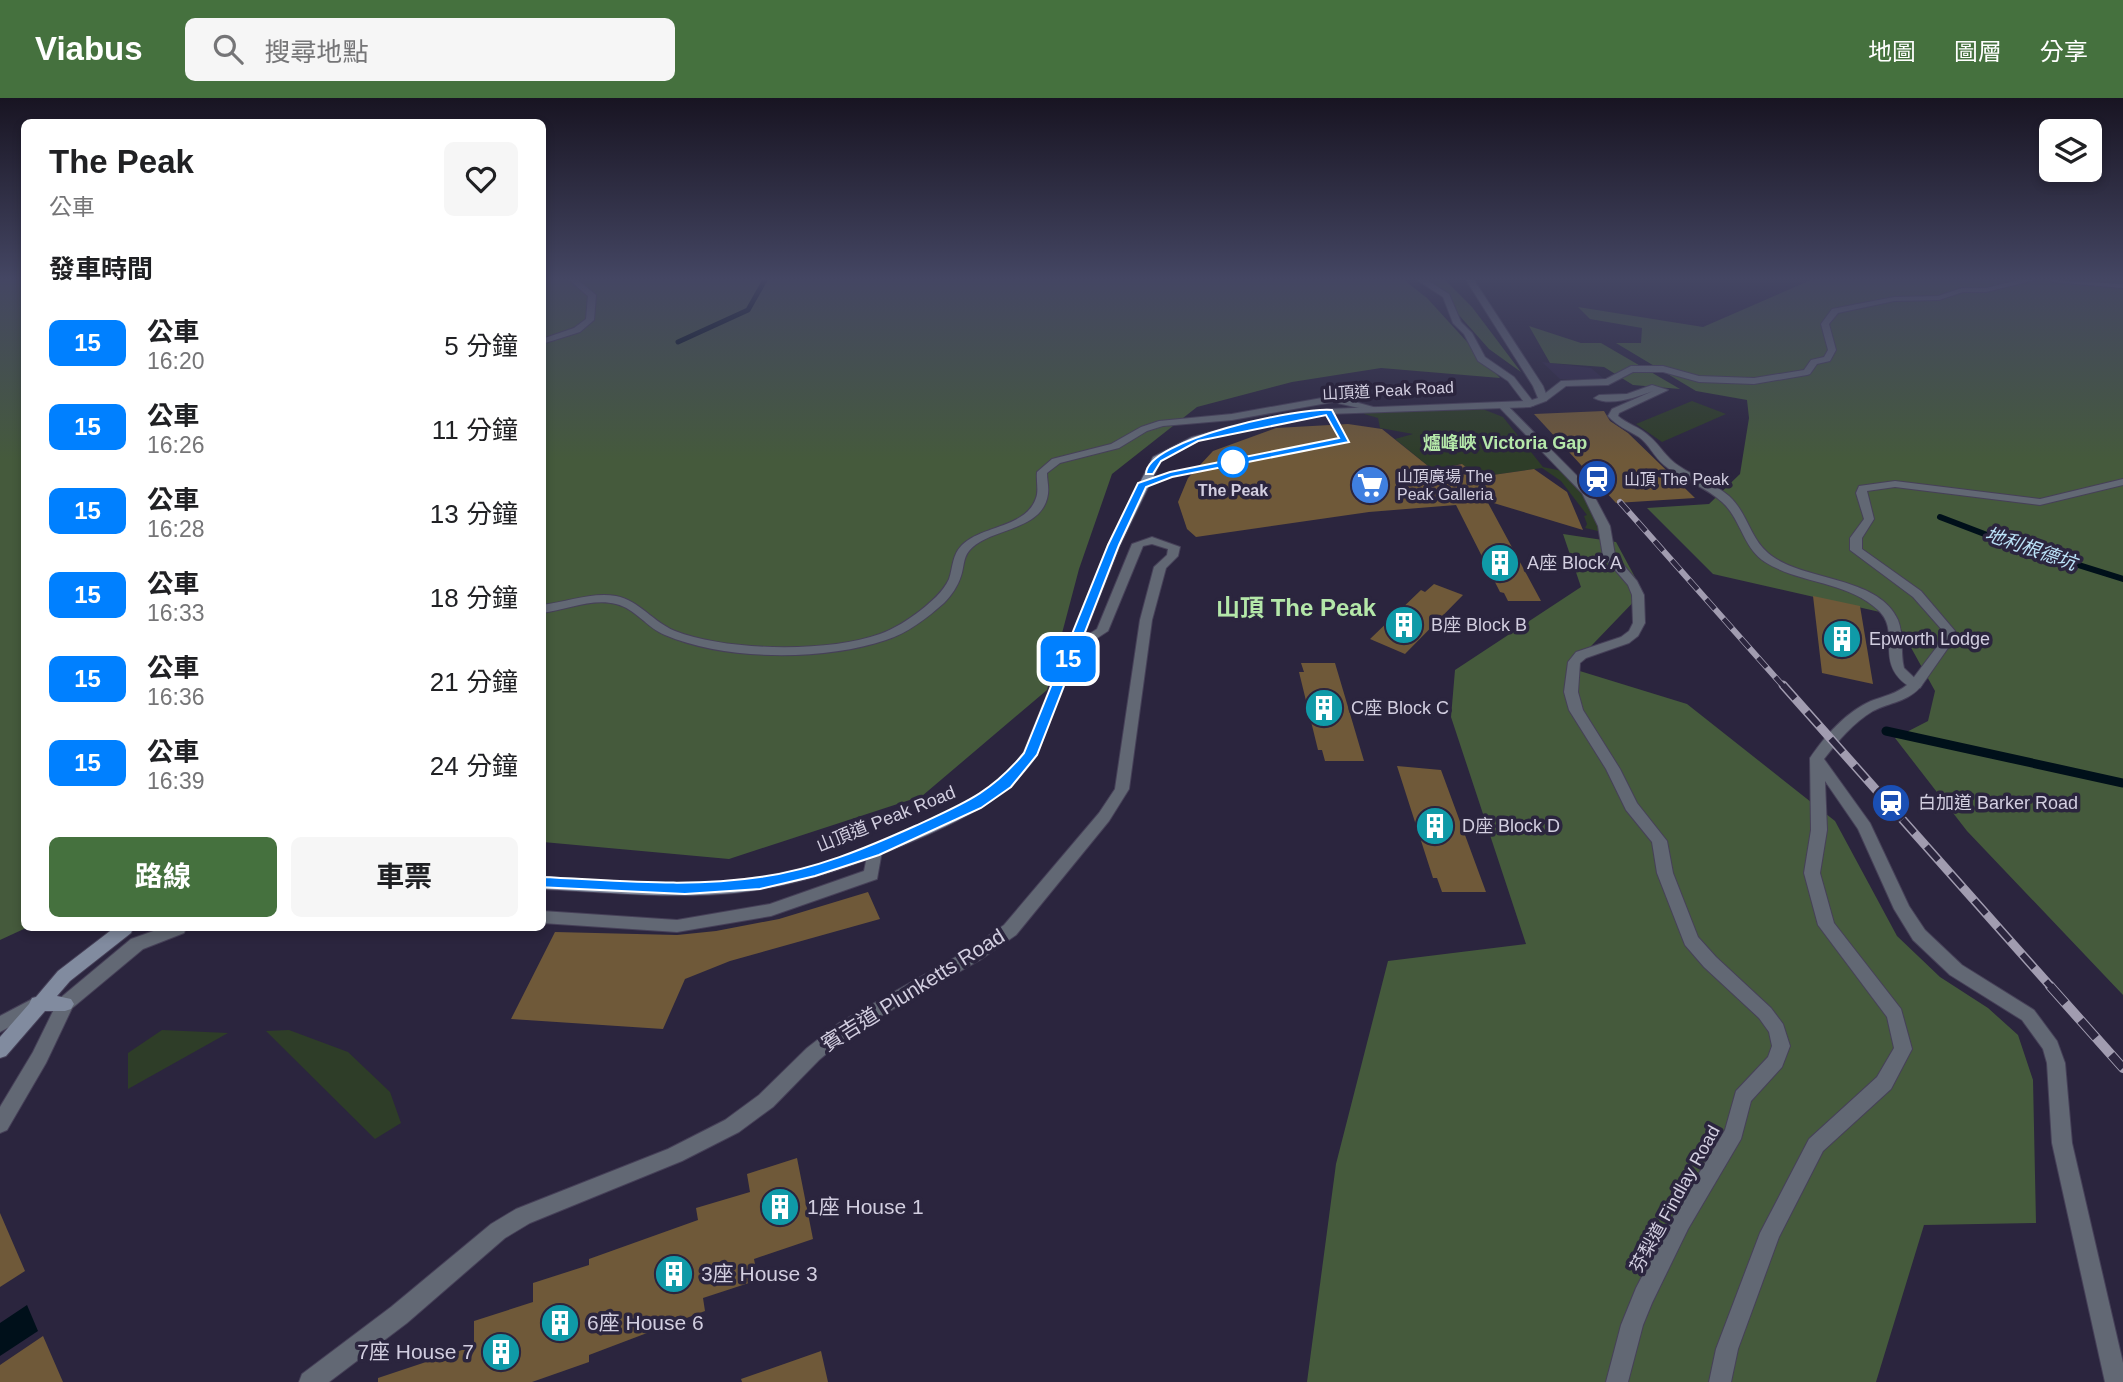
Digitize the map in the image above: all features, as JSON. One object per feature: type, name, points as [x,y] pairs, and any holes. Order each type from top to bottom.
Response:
[{"type":"main road","name":"山頂道 Peak Road","points":[[546,883],[685,888],[730,886],[788,877],[874,851],[976,804],[1016,774],[1035,744],[1116,539],[1157,459],[1206,436],[1329,412]]},
{"type":"main road","points":[[0,1050],[64,976],[121,931]]},
{"type":"main road","points":[[38,1003],[65,1004]]},
{"type":"street","points":[[1471,340],[1481,359],[1511,379],[1530,404]]},
{"type":"street","points":[[1508,340],[1538,386],[1543,399]]},
{"type":"street","name":"山頂道 Peak Road","points":[[1329,412],[1372,408],[1530,404],[1543,399],[1564,383],[1608,382],[1623,372],[1634,369],[1663,369],[1703,379],[1754,381],[1807,372],[1814,362],[1827,359],[1832,351],[1829,340]]},
{"type":"street","points":[[1599,398],[1628,397],[1652,388],[1663,390],[1615,411],[1613,416],[1646,438],[1669,464],[1701,480],[1727,499],[1738,512],[1754,546],[1762,555],[1785,567],[1853,590],[1885,609],[1895,626],[1895,666],[1903,677],[1915,685]]},
{"type":"street","points":[[546,608],[601,599],[617,600],[635,607],[668,632],[744,649],[837,645],[872,640],[902,628],[934,606],[953,581],[958,558],[968,545],[1016,522],[1032,511],[1043,496],[1042,472],[1056,461],[1115,446],[1138,432],[1162,423],[1222,419],[1333,399],[1372,408]]},
{"type":"street","name":"芬梨道 Findlay Road","points":[[1502,405],[1587,492],[1604,526],[1609,556],[1633,584],[1639,596],[1639,623],[1634,633],[1625,640],[1581,655],[1574,662],[1571,692],[1576,710],[1613,769],[1631,806],[1659,841],[1665,873],[1688,934],[1710,962],[1765,1013],[1780,1034],[1781,1046],[1776,1061],[1743,1097],[1734,1133],[1681,1222],[1644,1296],[1632,1325],[1617,1382]]},
{"type":"street","points":[[1720,1382],[1727,1349],[1770,1233],[1816,1145],[1884,1083],[1903,1049],[1895,1014],[1826,925],[1812,873],[1819,830],[1816,758],[1837,733],[1866,709],[1899,698],[1915,685],[1942,648],[1950,631],[1917,594],[1856,550],[1856,538],[1869,519],[1861,493],[1863,488],[1895,484],[2040,502],[2123,482]]},
{"type":"street","name":"賓吉道 Plunketts Road","points":[[310,1382],[328,1375],[453,1272],[498,1231],[523,1216],[675,1155],[732,1126],[766,1101],[813,1054],[845,1028],[974,956],[1010,930],[1104,817],[1122,789],[1127,770],[1144,632],[1160,567],[1175,552],[1169,543],[1153,540],[1139,544],[1102,631],[1071,649]]},
{"type":"street","points":[[1816,758],[1866,827],[1902,909],[1919,935],[1956,970],[2028,1015],[2051,1046],[2056,1063],[2062,1143],[2116,1382]]},
{"type":"street","points":[[546,917],[677,926],[771,910],[871,875],[874,851]]},
{"type":"street","points":[[0,1124],[40,1057],[65,1004],[137,944],[170,931]]},
{"type":"street","points":[[0,1025],[38,1003]]},
{"type":"shaded area","points":[[1542,362],[1591,368],[1604,379],[1560,379]]},
{"type":"green space","points":[[0,340],[21,340],[21,930],[0,940]]},
{"type":"green space","points":[[546,340],[1465,340],[1500,378],[1381,368],[1292,382],[1197,407],[1112,474],[1079,569],[1047,690],[922,796],[729,859],[546,842]]},
{"type":"green space","points":[[1481,340],[1497,340],[1521,372]]},
{"type":"green space","points":[[1537,340],[1601,343],[1680,389],[1633,385],[1604,367],[1550,363]]},
{"type":"green space","points":[[1641,340],[2123,340],[2123,995],[1967,831],[1895,738],[1928,721],[1935,691],[1893,615],[1713,574],[1647,508],[1709,504],[1740,474],[1749,418],[1747,400],[1696,391],[1616,343],[1641,343]]},
{"type":"green space","points":[[1692,401],[1726,414],[1662,442],[1636,424]]},
{"type":"green space","points":[[1480,408],[1503,417],[1543,467],[1562,471],[1573,480],[1594,512],[1602,532],[1585,528],[1587,524],[1584,516],[1587,515],[1561,481],[1542,468],[1479,477],[1461,464],[1433,470],[1395,439],[1413,434],[1380,428],[1378,418],[1364,414],[1364,410]]},
{"type":"green space","points":[[1563,534],[1616,542],[1643,592],[1570,668],[1687,704],[1835,821],[1897,936],[1940,977],[1988,1008],[2018,1035],[2033,1080],[2036,1223],[1924,1225],[1876,1382],[1307,1382],[1336,1164],[1388,961],[1526,944],[1451,717],[1455,670],[1581,587]]},
{"type":"green space","points":[[162,1030],[228,1033],[128,1089],[128,1053]]},
{"type":"green space","points":[[289,1030],[348,1052],[390,1092],[401,1123],[375,1139],[266,1031]]},
{"type":"water","points":[[27,1305],[38,1331],[0,1356],[0,1323]]},
{"type":"building","points":[[1604,411],[1610,421],[1628,433],[1695,498],[1616,503],[1534,414]]},
{"type":"building","name":"山頂廣場 The Peak Galleria","points":[[1348,424],[1382,429],[1433,470],[1462,464],[1479,477],[1534,469],[1567,492],[1583,530],[1487,501],[1541,601],[1508,601],[1504,593],[1500,592],[1456,505],[1369,512],[1196,537],[1187,529],[1178,502],[1188,478],[1213,451],[1276,428]]},
{"type":"building","name":"B座 Block B","points":[[1434,584],[1463,595],[1405,654],[1370,639],[1421,590],[1425,592]]},
{"type":"building","name":"Epworth Lodge","points":[[1813,596],[1860,606],[1873,684],[1822,673]]},
{"type":"building","name":"C座 Block C","points":[[1301,663],[1335,663],[1364,761],[1325,761],[1322,750],[1318,750],[1299,672],[1304,672]]},
{"type":"building","name":"D座 Block D","points":[[1397,766],[1441,770],[1486,892],[1442,892],[1437,878],[1433,878]]},
{"type":"building","points":[[868,892],[880,919],[730,961],[685,979],[663,1029],[511,1019],[555,932],[677,935],[716,931],[779,919]]},
{"type":"building","points":[[797,1158],[813,1239],[754,1259],[758,1280],[703,1298],[705,1311],[589,1355],[589,1362],[532,1382],[378,1382],[378,1378],[474,1346],[474,1321],[533,1302],[533,1283],[589,1265],[589,1259],[698,1220],[696,1208],[750,1192],[747,1174]]},
{"type":"building","points":[[0,1213],[25,1271],[0,1287]]},
{"type":"building","points":[[43,1336],[63,1382],[0,1382],[0,1365]]},
{"type":"building","points":[[821,1351],[828,1382],[742,1382],[741,1379]]},
{"type":"waterway","points":[[678,342],[683,340]]},
{"type":"waterway","name":"地利根德坑","points":[[1940,517],[2008,543],[2123,579]]},
{"type":"waterway","points":[[1886,731],[2123,783]]},
{"type":"railway","points":[[1620,502],[1784,687]]},
{"type":"railway","points":[[1783,685],[2052,988]]},
{"type":"railway","points":[[2050,986],[2123,1068]]},
{"type":"bus line","name":"15","points":[[546,883],[685,888],[760,883],[841,863],[874,851],[976,804],[1006,784],[1030,755],[1114,545],[1142,485],[1170,475],[1345,440],[1329,412],[1289,418],[1195,439],[1157,459],[1149,472]]},
{"type":"place","name":"The Peak","points":[[1233,462]]},
{"type":"place","name":"山頂 The Peak","points":[[1597,479]]},
{"type":"place","name":"山頂廣場 The Peak Galleria","points":[[1370,485]]},
{"type":"place","name":"A座 Block A","points":[[1500,563]]},
{"type":"place","name":"B座 Block B","points":[[1404,625]]},
{"type":"place","name":"Epworth Lodge","points":[[1842,639]]},
{"type":"place","name":"C座 Block C","points":[[1324,708]]},
{"type":"place","name":"白加道 Barker Road","points":[[1891,803]]},
{"type":"place","name":"D座 Block D","points":[[1435,826]]},
{"type":"place","name":"1座 House 1","points":[[780,1207]]},
{"type":"place","name":"3座 House 3","points":[[674,1274]]},
{"type":"place","name":"6座 House 6","points":[[560,1323]]},
{"type":"place","name":"7座 House 7","points":[[501,1352]]},
{"type":"district","name":"爐峰峽 Victoria Gap","points":[[1505,443]]},
{"type":"district","name":"山頂 The Peak","points":[[1296,608]]}]
